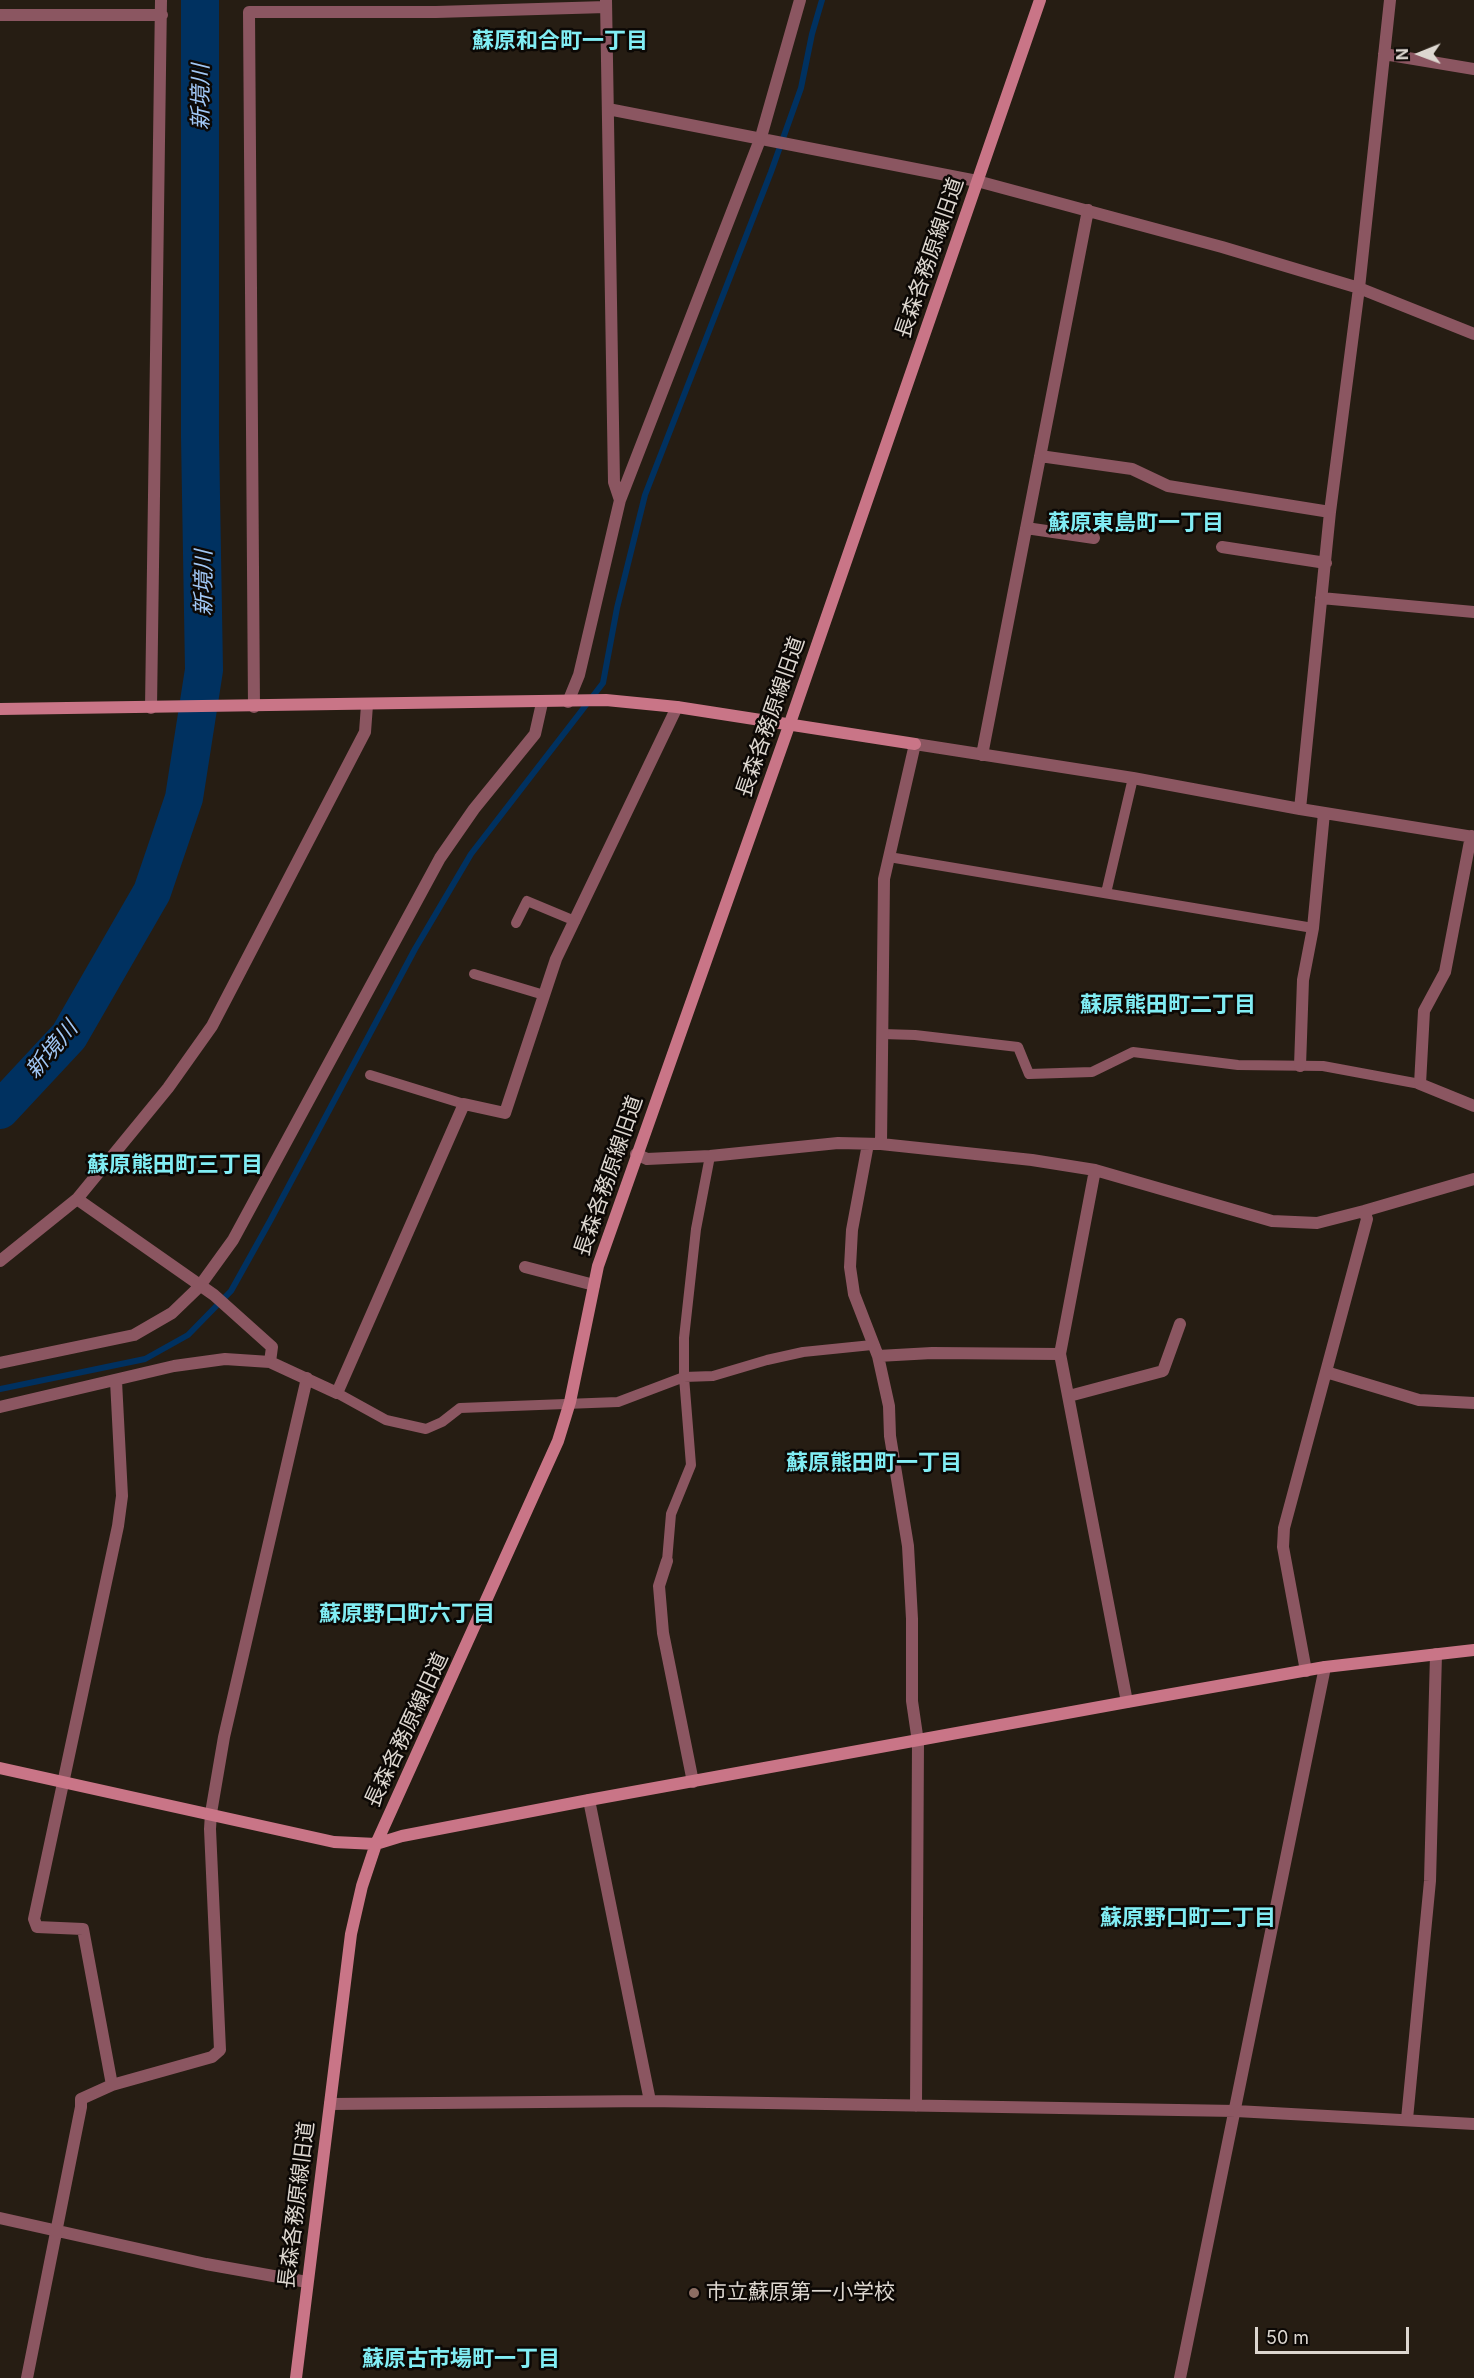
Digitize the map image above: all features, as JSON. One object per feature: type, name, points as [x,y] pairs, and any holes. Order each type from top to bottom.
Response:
[{"type":"street","points":[[151,708],[161,0]]},
{"type":"street","points":[[570,702],[579,675],[620,500],[764,138],[801,0]]},
{"type":"street","name":"長森各務原線旧道","points":[[296,2378],[351,1934],[362,1886],[376,1844],[553,1452],[570,1402],[598,1266],[790,723],[1040,0]]},
{"type":"street","points":[[1300,809],[1330,512],[1359,288],[1390,0]]},
{"type":"street","points":[[254,706],[249,6],[606,3],[614,482],[620,500]]},
{"type":"street","points":[[0,15],[162,15]]},
{"type":"street","points":[[1384,54],[1474,69]]},
{"type":"street","points":[[608,109],[977,181],[1222,247],[1359,288],[1474,334]]},
{"type":"street","points":[[982,755],[1088,210]]},
{"type":"street","points":[[1040,456],[1132,469],[1168,486],[1330,512]]},
{"type":"street","points":[[1026,528],[1094,538]]},
{"type":"street","points":[[1222,547],[1326,563]]},
{"type":"street","points":[[1321,598],[1474,612]]},
{"type":"street","points":[[0,709],[542,703],[606,700],[677,707],[790,723],[1473,836],[1445,972],[1424,1011],[1420,1084],[1474,1106]]},
{"type":"street","points":[[0,1363],[134,1335],[172,1313],[200,1287],[233,1240],[440,858],[474,809],[535,734],[542,703]]},
{"type":"street","points":[[0,1261],[77,1199],[168,1088],[212,1026],[365,732],[367,705]]},
{"type":"street","points":[[0,1407],[174,1366],[225,1359],[270,1362],[337,1393],[464,1104],[505,1113],[556,959],[677,707]]},
{"type":"street","points":[[881,1144],[884,879],[915,744]]},
{"type":"street","points":[[1300,1066],[1303,980],[1313,927],[1324,813]]},
{"type":"street","points":[[636,1154],[647,1159],[710,1156],[838,1143],[881,1144],[1032,1160],[1095,1170],[1272,1221],[1317,1223],[1474,1179]]},
{"type":"street","points":[[868,1144],[852,1230],[850,1267],[854,1294],[875,1350],[889,1406],[890,1436],[908,1546],[912,1619],[912,1701],[918,1742],[916,2106]]},
{"type":"street","points":[[1095,1170],[1060,1354],[1127,1702]]},
{"type":"street","points":[[77,1199],[214,1295],[233,1311],[272,1347],[270,1362]]},
{"type":"street","points":[[1306,1671],[1283,1547],[1284,1528],[1367,1219],[1365,1211]]},
{"type":"street","points":[[525,1267],[594,1285]]},
{"type":"street","points":[[1069,1396],[1162,1371],[1179,1324]]},
{"type":"street","points":[[875,1350],[1060,1354]]},
{"type":"street","points":[[1326,1372],[1419,1400],[1474,1403]]},
{"type":"street","points":[[27,2378],[81,2098],[112,2085],[212,2057],[220,2050],[211,1814],[224,1737],[307,1378]]},
{"type":"street","points":[[112,2085],[83,1929],[37,1927],[34,1919],[118,1526],[122,1496],[116,1381]]},
{"type":"street","points":[[667,1561],[659,1586],[663,1634],[693,1782]]},
{"type":"street","points":[[0,1768],[334,1842],[376,1844],[402,1836],[589,1800],[1325,1667],[1474,1650]]},
{"type":"street","points":[[1407,2119],[1430,1881],[1436,1654]]},
{"type":"street","points":[[1180,2378],[1325,1667]]},
{"type":"street","points":[[589,1800],[650,2101]]},
{"type":"street","points":[[330,2104],[650,2101],[1236,2111],[1474,2124]]},
{"type":"street","points":[[0,2218],[206,2264],[307,2282]]},
{"type":"lane","points":[[1106,892],[1133,778]]},
{"type":"lane","points":[[889,857],[1313,927]]},
{"type":"lane","points":[[516,923],[527,901],[575,921]]},
{"type":"lane","points":[[474,974],[544,996]]},
{"type":"lane","points":[[882,1034],[915,1035],[1018,1047],[1029,1074],[1092,1072],[1133,1052],[1238,1065],[1323,1066],[1420,1084]]},
{"type":"lane","points":[[370,1075],[464,1104]]},
{"type":"lane","points":[[667,1561],[670,1514],[691,1465],[684,1377],[684,1338],[696,1229],[710,1156]]},
{"type":"lane","points":[[337,1393],[386,1420],[426,1429],[442,1422],[460,1408],[570,1402],[618,1402],[684,1377],[713,1376],[803,1352],[875,1350]]},
{"type":"waterway","name":"新境川","points":[[0,1110],[69,1036],[152,892],[184,798],[204,670],[200,437],[200,0]]},
{"type":"waterway","points":[[0,1389],[145,1359],[188,1335],[231,1291],[415,949],[471,854],[603,683],[617,608],[645,495],[771,172],[801,88],[812,34],[822,0]]},
{"type":"place","name":"市立蘇原第一小学校","points":[[694,2293]]},
{"type":"district","name":"蘇原和合町一丁目","points":[[560,41]]},
{"type":"district","name":"蘇原東島町一丁目","points":[[1136,523]]},
{"type":"district","name":"蘇原熊田町二丁目","points":[[1168,1005]]},
{"type":"district","name":"蘇原熊田町三丁目","points":[[175,1165]]},
{"type":"district","name":"蘇原熊田町一丁目","points":[[874,1463]]},
{"type":"district","name":"蘇原野口町六丁目","points":[[407,1614]]},
{"type":"district","name":"蘇原野口町二丁目","points":[[1188,1918]]},
{"type":"district","name":"蘇原古市場町一丁目","points":[[461,2359]]}]
